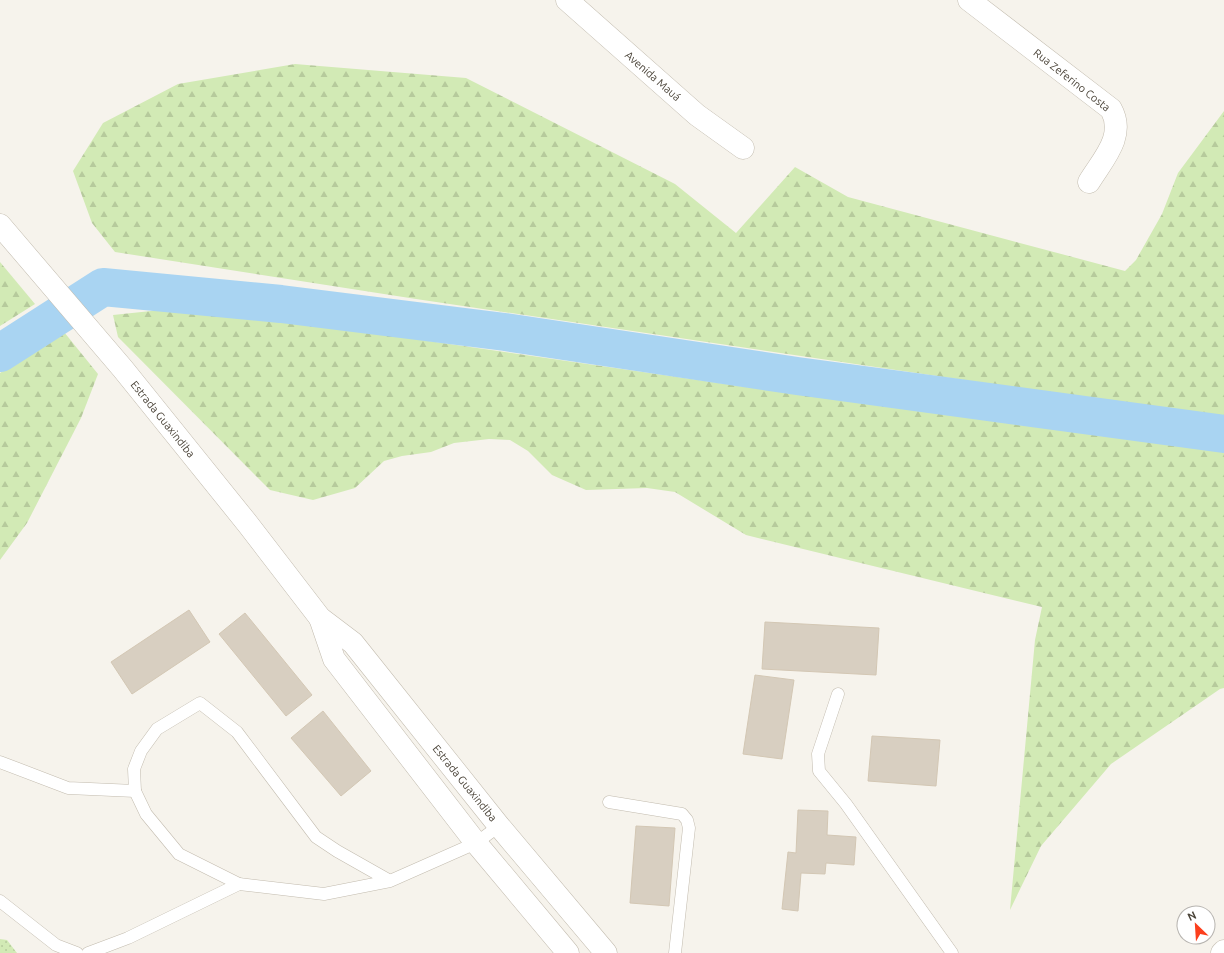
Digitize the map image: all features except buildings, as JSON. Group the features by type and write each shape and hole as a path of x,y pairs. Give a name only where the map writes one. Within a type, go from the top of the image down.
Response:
{"street":[{"name":"Avenida Mauá","path":"567,0 697,115 743,148"},
{"name":"Rua Zeferino Costa","path":"969,0 1111,109 1116,118 1116,138 1089,182"},
{"name":"Estrada Guaxindiba","path":"0,225 82,321 247,523 320,618 353,643 499,826 606,953"},
{"name":"Estrada Guaxindiba","path":"320,618 334,659 476,843 568,953"}],"lane":[{"path":"838,694 818,754 820,771 846,804 952,953"},
{"path":"390,882 316,837 237,732 200,703 157,729 141,751 134,769 135,791 146,814 179,854 239,884 324,894 390,882 476,843 499,826"},
{"path":"0,762 68,788 135,791"},
{"path":"609,802 682,814 687,820 689,828 675,953"},
{"path":"88,953 128,938 239,884"},
{"path":"0,901 56,945 77,953"}],"green space":[{"path":"295,64 466,78 675,184 736,233 795,167 848,197 1125,271 1136,260 1162,214 1178,173 1224,111 1224,420 1099,400 416,299 115,252 92,223 73,171 103,123 178,84"},
{"path":"0,262 35,304 0,326"},
{"path":"173,304 775,391 1224,442 1224,688 1220,689 1111,764 1041,846 1010,910 1035,640 1042,607 746,535 675,492 647,488 586,490 552,475 528,451 510,440 489,439 454,443 431,452 402,456 384,461 355,488 313,500 270,490 118,337 113,315 151,311"},
{"path":"64,332 98,374 81,418 27,523 0,560 0,373"},
{"path":"0,939 7,940 17,953 0,953"}],"waterway":[{"path":"0,353 103,287 281,304 505,332 797,376 1224,434"}]}
